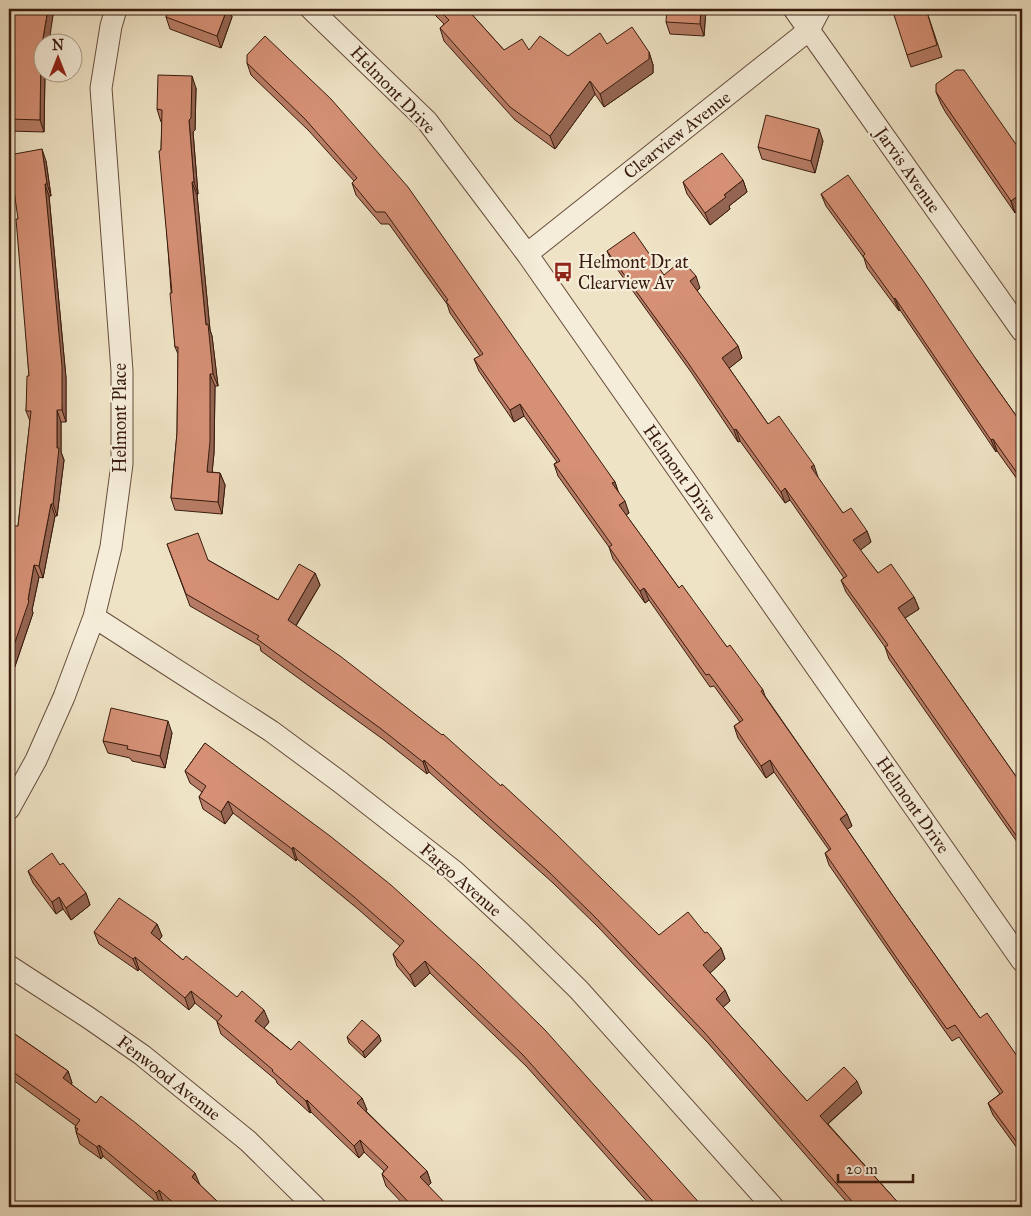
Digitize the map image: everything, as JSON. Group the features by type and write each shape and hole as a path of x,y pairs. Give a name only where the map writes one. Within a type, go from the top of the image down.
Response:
{"street":[{"name":"Helmont Place","path":"9,809 36,760 60,706 94,617 111,547 122,464 122,371 101,88 111,26 116,9"},
{"name":"Helmont Drive","path":"311,9 427,121 527,254 1022,961"},
{"name":"Jarvis Avenue","path":"794,9 1022,331"},
{"name":"Clearview Avenue","path":"527,254 809,30 820,9"},
{"name":"Fargo Avenue","path":"94,617 271,731 340,782 454,872 520,932 579,990 773,1207"},
{"name":"Fenwood Avenue","path":"9,966 82,1013 142,1056 248,1141 315,1207"}],"building":[{"path":"15,9 48,9 44,32 32,32 32,82 41,82 40,120 9,119 9,45"},
{"path":"169,9 227,9 217,36 166,17"},
{"path":"438,9 467,9 504,50 522,39 529,50 540,36 568,56 600,33 607,44 632,27 649,52 649,59 600,94 590,81 550,136 510,107 440,28 449,20"},
{"path":"667,9 701,9 700,24 666,22"},
{"path":"892,9 926,9 937,45 907,55"},
{"path":"265,36 331,99 408,187 615,482 612,483 625,501 619,505 679,588 682,585 727,647 730,645 763,690 761,691 847,814 840,819 893,896 980,1018 987,1013 1022,1063 1022,1149 988,1103 1003,1092 955,1025 947,1029 896,957 825,853 831,849 770,760 761,766 734,726 743,720 709,674 706,675 644,588 640,591 609,547 612,545 554,464 560,461 520,404 510,410 474,359 483,354 446,301 448,300 385,212 376,212 352,183 357,178 305,119 247,63 247,55"},
{"path":"956,70 964,70 1020,150 1016,153 1022,161 1022,193 1011,201 936,92 936,84"},
{"path":"158,75 192,76 191,118 189,120 194,182 192,182 206,325 208,324 213,374 210,374 210,441 207,472 220,473 218,502 171,498 177,433 178,347 175,347 159,151 161,150 162,110 157,109"},
{"path":"766,115 819,129 811,161 758,147"},
{"path":"42,149 47,184 45,184 62,366 62,410 57,410 57,448 59,448 53,504 51,504 39,566 34,565 29,601 9,660 9,552 14,526 18,526 31,411 26,411 27,376 29,376 16,219 18,219 9,155"},
{"path":"722,153 743,180 724,195 726,197 705,213 683,182"},
{"path":"848,175 1022,424 1022,480 993,439 991,440 895,298 863,256 865,254 821,194"},
{"path":"634,232 664,275 682,260 696,276 690,281 738,346 722,358 768,424 779,416 814,465 811,467 843,513 851,508 867,531 853,540 878,573 891,564 914,597 898,608 1022,785 1022,844 885,647 888,645 841,580 847,576 785,488 781,492 736,429 734,430 607,251"},
{"path":"198,533 208,560 278,600 299,564 315,573 288,620 340,656 443,734 501,786 502,784 659,935 688,912 705,933 707,932 721,948 703,965 725,990 716,999 807,1101 844,1067 857,1081 820,1116 902,1207 857,1207 704,1032 595,917 548,871 424,760 423,762 380,728 257,639 259,636 186,594 167,544"},
{"path":"111,708 168,721 160,756 127,749 128,746 103,741"},
{"path":"205,743 330,836 391,885 479,965 545,1030 703,1207 658,1207 523,1055 425,961 410,975 393,954 404,941 293,847 292,849 228,801 221,812 199,797 206,786 185,771"},
{"path":"52,853 60,865 63,863 86,893 66,908 59,897 52,902 28,871"},
{"path":"119,898 157,924 151,933 183,960 186,956 237,997 242,991 264,1010 255,1021 291,1050 299,1041 362,1098 357,1103 427,1171 420,1177 449,1207 413,1207 382,1174 388,1167 360,1140 354,1146 307,1100 217,1022 222,1016 191,991 185,998 135,957 133,959 94,932"},
{"path":"362,1020 379,1035 363,1052 347,1037"},
{"path":"9,1030 68,1071 63,1078 96,1103 101,1096 137,1124 195,1173 192,1177 223,1207 178,1207 159,1190 156,1193 99,1145 97,1147 76,1132 78,1129 75,1127 80,1120 9,1069"}],"place":[{"name":"Helmont Dr at Clearview Av","path":"563,272"}]}
